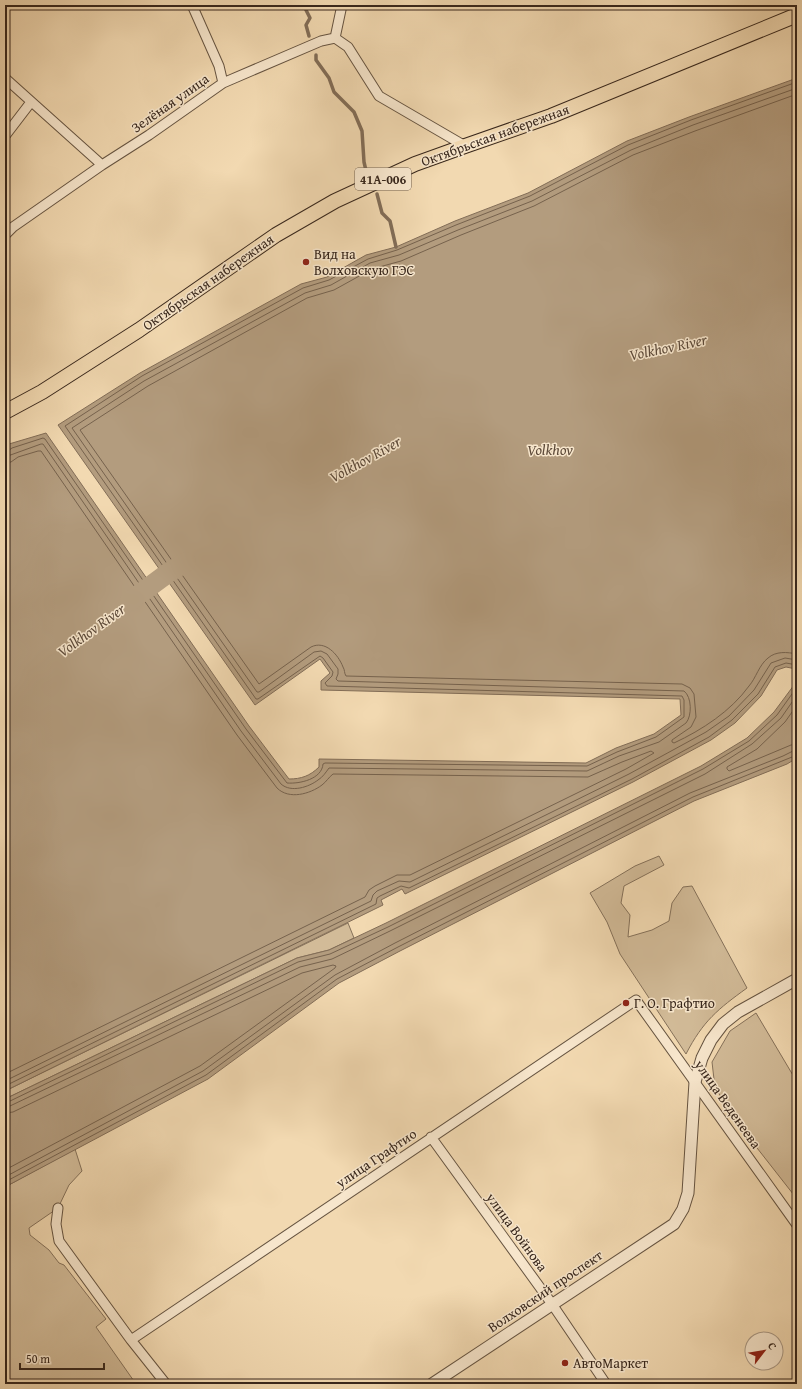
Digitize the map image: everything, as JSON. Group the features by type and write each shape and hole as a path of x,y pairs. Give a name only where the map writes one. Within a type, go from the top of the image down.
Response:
{"main road":[{"name":"Октябрьская набережная","path":"5,412 42,392 139,330 276,235 335,201 416,164 551,116 797,15"}],"street":[{"path":"192,5 219,66 224,83"},
{"path":"342,5 335,38 348,47 379,96 465,146"},
{"name":"Зелёная улица","path":"5,235 13,227 102,165 149,135 224,83 321,41 335,38"},
{"path":"5,78 102,165"},
{"path":"5,136 31,102"},
{"path":"695,1082 702,1058 711,1040 723,1024 738,1012 797,979"},
{"name":"улица Веденеева","path":"636,1000 797,1225"},
{"name":"улица Графтио","path":"132,1340 636,1000"},
{"name":"Волховский проспект","path":"432,1384 674,1224 683,1209 688,1193 695,1082"},
{"name":"улица Войнова","path":"431,1137 552,1304 606,1384"},
{"path":"58,1208 56,1224 59,1241 166,1384"}],"shaded area":[{"path":"659,856 664,865 624,886 621,903 630,915 628,937 652,930 669,921 672,903 683,887 692,886 747,988 712,1016 692,1043 686,1054 620,954 607,922 590,893 635,866"},
{"path":"348,923 354,938 329,950 297,958 5,1099 5,1091"},
{"path":"756,1013 797,1082 797,1199 750,1139 715,1088 712,1062 730,1031"},
{"path":"75,1149 82,1171 69,1185 58,1208 29,1228 30,1235 49,1250 59,1263 64,1265 106,1319 96,1327 136,1384 5,1384 5,1187"}],"water":[{"name":"Volkhov","path":"797,78 797,668 786,667 777,670 761,696 735,723 711,740 633,782 405,894 402,889 381,900 383,905 5,1091 5,449 9,444 46,433 249,726 289,779 301,778 312,773 319,767 319,759 586,763 616,748 654,734 681,715 680,699 321,690 321,681 330,673 320,659 255,705 58,425 140,373 301,284 327,277 366,255 396,247 455,221 528,193 627,141"},
{"path":"797,681 797,758 787,764 694,801 339,983 208,1079 5,1187 5,1099 297,958 329,950 386,923 701,766 747,738 774,712"}],"waterway":[{"path":"306,5 306,10 310,18 306,25 309,36"},
{"path":"316,55 316,60 329,78 334,92 354,112 362,131 364,162 367,175"},
{"path":"377,194 382,213 390,221 396,247"},
{"name":"Volkhov River","path":"130,601 168,573 186,562"}],"place":[{"name":"Вид на Волховскую ГЭС","path":"306,262"},
{"name":"Г. О. Графтио","path":"626,1003"},
{"name":"АвтоМаркет","path":"565,1363"}]}
